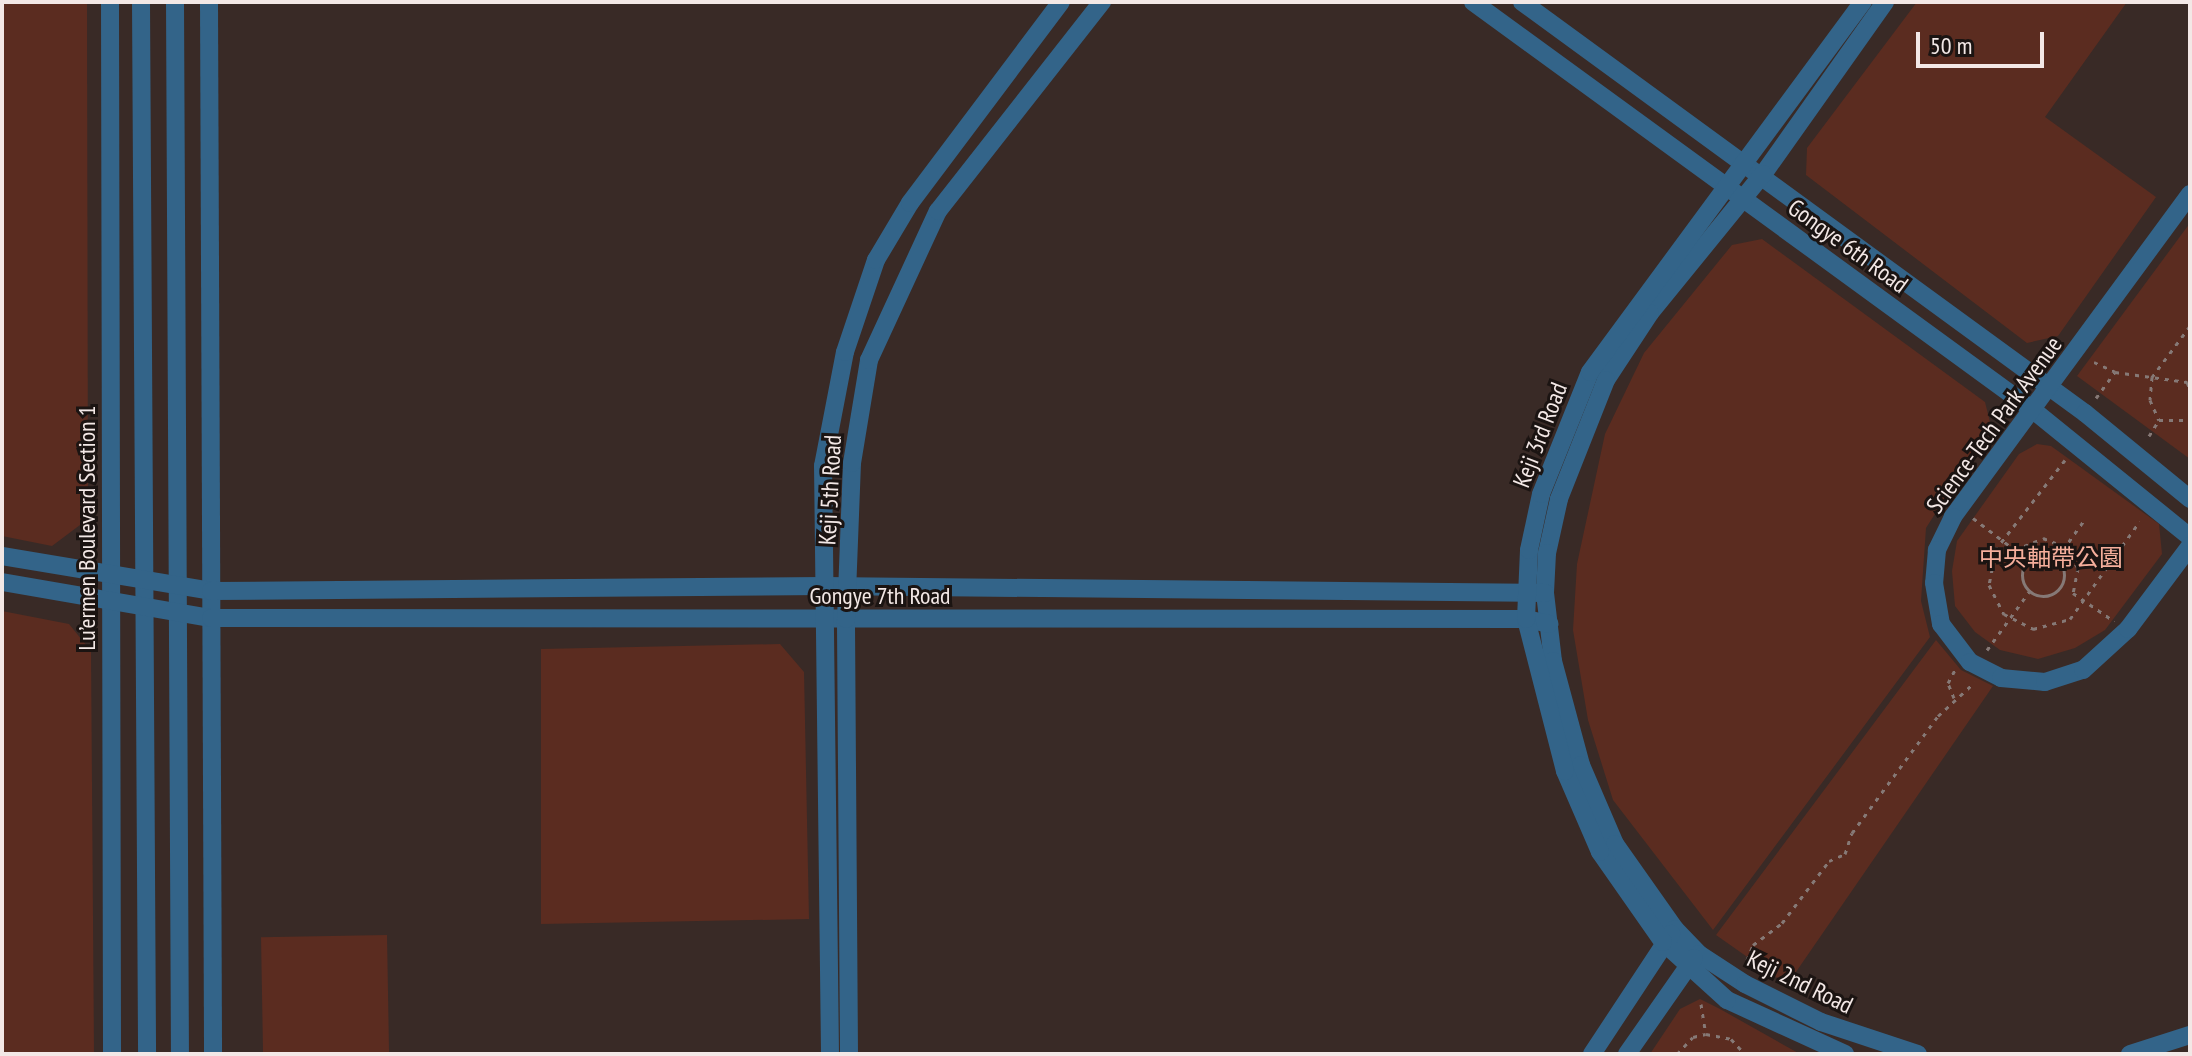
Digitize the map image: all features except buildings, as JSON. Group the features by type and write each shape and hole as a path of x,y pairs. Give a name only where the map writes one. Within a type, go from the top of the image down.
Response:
{"street":[{"name":"Lu’ermen Boulevard Section 1","path":"110,2 112,1054"},
{"path":"141,2 147,1054"},
{"path":"175,2 180,1054"},
{"path":"209,2 213,1054"},
{"name":"Keji 5th Road","path":"830,1054 823,466 845,352 876,260 910,203 1061,2"},
{"name":"Keji 5th Road","path":"849,1054 846,619 850,589 854,448 869,360 903,279 938,211 1102,2"},
{"name":"Gongye 6th Road","path":"1473,2 2033,410 2190,537"},
{"name":"Gongye 6th Road","path":"1522,2 1763,174 2048,390 2085,413 2190,499"},
{"name":"Keji 3rd Road","path":"1669,936 1615,844 1581,765 1549,624 1536,593 1529,550 1541,494 1590,372 1863,2"},
{"name":"Keji 3rd Road","path":"1669,936 1600,852 1565,771 1526,619 1547,553 1559,499 1606,380 1650,313 1763,174 1885,2"},
{"name":"Science-Tech Park Avenue","path":"1976,673 1941,624 1934,583 1937,550 1959,508 2190,194"},
{"path":"1976,673 2045,682 2083,670 2126,631 2190,546"},
{"name":"Gongye 7th Road","path":"2,556 211,591 825,586 850,589 1536,593"},
{"name":"Gongye 7th Road","path":"2,582 143,609 211,618 1526,619 1549,624"},
{"path":"1592,1054 1669,936"},
{"name":"Keji 2nd Road","path":"1669,936 1727,1000 1845,1054"},
{"path":"1627,1054 1693,959"},
{"name":"Keji 2nd Road","path":"1693,959 1821,1022 1918,1054"},
{"path":"2130,1054 2190,1035"}],"path":[{"path":"2190,326 2152,377 2152,412 2159,420 2190,420"},
{"path":"2094,362 2115,372 2188,380 2190,389"},
{"path":"2095,398 2115,372"},
{"path":"2149,436 2159,420"},
{"path":"2065,460 2003,541 1989,567 1989,585 2010,618 2033,629 2046,629 2070,619 2142,518"},
{"path":"1959,508 2015,550 2043,538 2065,547 2078,568 2073,593 2126,631"},
{"path":"2056,559 2085,519"},
{"path":"2043,554 2056,559 2064,577 2059,589 2048,596 2029,592 2022,579 2024,565 2043,554"},
{"path":"1747,960 1753,945 1782,923 1829,861 1845,854 1852,833 1954,698 1969,693 1976,673 2029,592"},
{"path":"1954,698 1948,683 1955,670"},
{"path":"1701,1004 1706,1034"},
{"path":"1677,1054 1693,1037 1706,1034 1731,1039 1745,1054"}],"green space":[{"path":"2,2 87,2 88,519 52,546 2,536"},
{"path":"1917,2 2127,2 2045,117 2156,197 2058,336 2027,343 1806,175 1807,148"},
{"path":"2190,223 2190,459 2077,376"},
{"path":"1762,239 1985,402 1991,426 1926,528 1921,601 1930,637 1713,930 1613,800 1588,720 1573,630 1577,564 1605,434 1644,353 1732,245"},
{"name":"中央軸帶公園","path":"2037,444 2051,446 2159,524 2162,554 2105,630 2075,648 2038,659 2000,650 1975,632 1955,606 1952,571 1957,541 2019,454"},
{"path":"2,611 69,624 91,651 94,1054 2,1054"},
{"path":"1936,640 1961,670 1993,686 1787,985 1716,935"},
{"path":"780,644 804,672 809,919 541,924 541,649"},
{"path":"387,935 389,1054 263,1054 261,937"},
{"path":"1700,999 1800,1054 1650,1054 1680,1009"}]}
